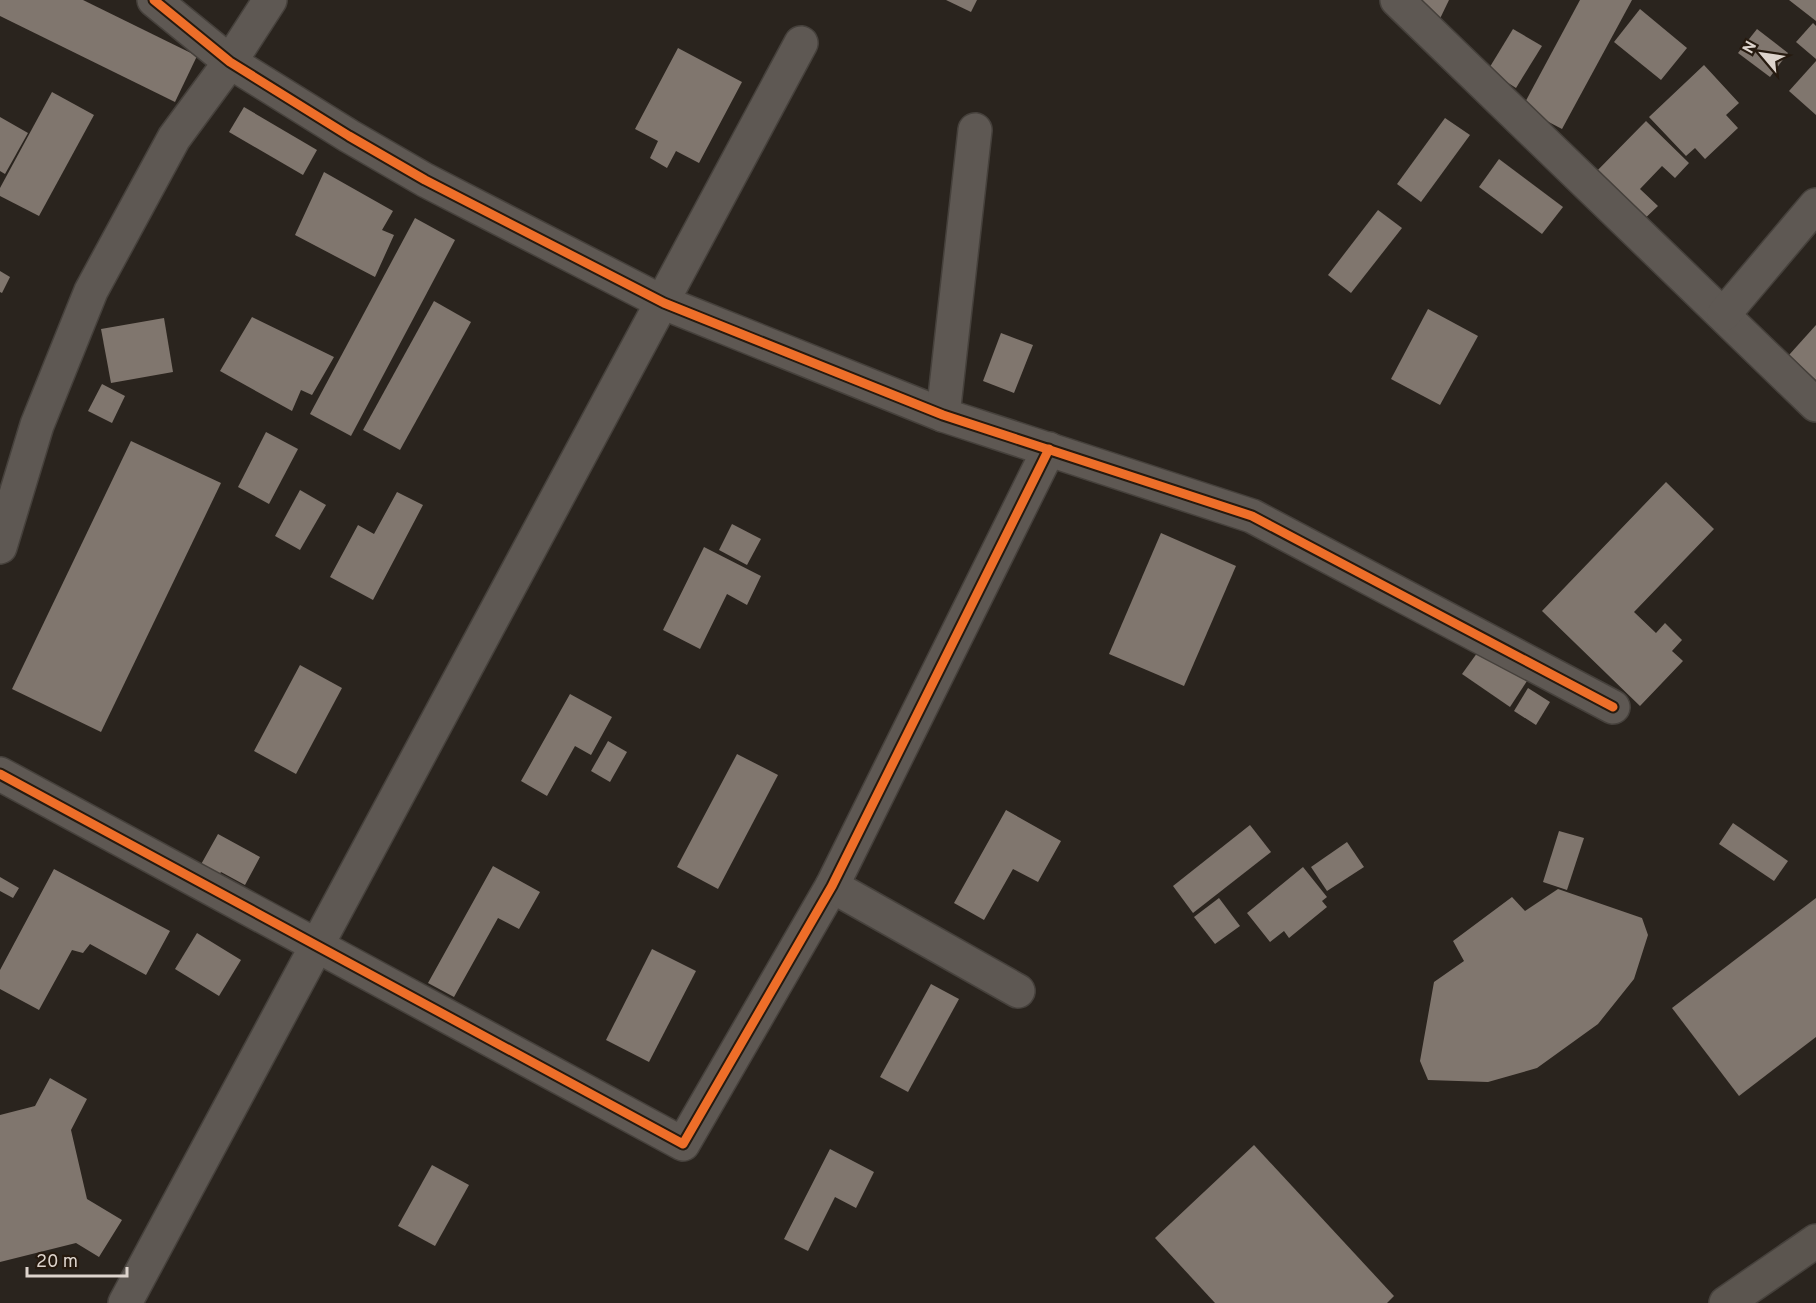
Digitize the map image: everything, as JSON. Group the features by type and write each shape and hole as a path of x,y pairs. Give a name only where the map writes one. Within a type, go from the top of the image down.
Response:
{"main road":[{"path":"1726,1303 1816,1241"}],"street":[{"path":"154,0 230,62 349,136 425,180 664,303 943,415 1252,516 1613,707"},
{"path":"0,547 37,425 91,291 174,138 230,62 270,0"},
{"path":"1397,0 1816,405"},
{"path":"125,1303 664,303 801,44"},
{"path":"943,415 975,130"},
{"path":"1724,314 1816,205"},
{"path":"0,774 683,1144 832,886 1049,449"},
{"path":"832,886 1018,991"}],"building":[{"path":"0,0 83,0 197,56 175,102 0,16"},
{"path":"946,0 977,0 971,12"},
{"path":"1411,0 1449,0 1434,31"},
{"path":"1580,0 1632,0 1562,129 1522,108"},
{"path":"1789,0 1816,0 1816,21"},
{"path":"1640,9 1687,48 1661,80 1614,42"},
{"path":"1813,23 1816,26 1816,59 1796,42"},
{"path":"1513,29 1542,46 1516,88 1488,70"},
{"path":"1757,29 1788,53 1770,77 1738,53"},
{"path":"678,48 742,82 699,163 676,151 667,168 650,158 658,141 635,129"},
{"path":"1816,61 1816,115 1789,91"},
{"path":"1704,65 1739,103 1726,115 1738,128 1705,159 1695,148 1686,156 1649,117"},
{"path":"52,92 94,115 39,216 0,196 0,188"},
{"path":"244,107 317,150 303,175 229,132"},
{"path":"0,117 28,133 5,174 0,171"},
{"path":"1445,118 1470,135 1421,202 1397,184"},
{"path":"1646,121 1689,163 1675,178 1662,166 1640,189 1658,206 1639,224 1591,177"},
{"path":"1499,159 1563,207 1542,234 1479,187"},
{"path":"324,172 393,211 382,230 394,235 375,277 295,235"},
{"path":"1378,210 1402,228 1351,293 1328,275"},
{"path":"415,218 455,240 351,436 310,414"},
{"path":"0,271 10,277 2,293 0,292"},
{"path":"434,301 471,322 400,450 363,430"},
{"path":"1428,309 1478,336 1440,405 1391,379"},
{"path":"252,317 334,357 312,395 301,390 292,411 220,371"},
{"path":"164,318 173,372 111,383 101,329"},
{"path":"1816,325 1816,380 1789,355"},
{"path":"1001,333 1033,345 1014,393 983,381"},
{"path":"102,384 125,396 112,423 88,411"},
{"path":"266,432 298,449 269,504 238,487"},
{"path":"131,441 221,483 101,732 12,689"},
{"path":"1666,482 1714,529 1634,612 1656,633 1665,623 1682,640 1672,651 1683,661 1640,706 1542,611"},
{"path":"300,490 326,505 300,550 275,536"},
{"path":"397,492 423,505 373,600 330,577 358,525 374,534"},
{"path":"732,524 761,539 747,565 719,550"},
{"path":"1161,533 1236,566 1184,686 1109,654"},
{"path":"704,547 761,576 747,605 727,594 700,649 663,630"},
{"path":"1480,649 1527,681 1510,707 1462,674"},
{"path":"300,665 342,688 296,774 254,751"},
{"path":"1528,688 1550,702 1536,725 1514,711"},
{"path":"570,694 612,717 591,755 575,746 547,796 521,781"},
{"path":"608,741 627,752 610,782 591,771"},
{"path":"737,754 778,775 718,889 677,867"},
{"path":"1006,810 1061,841 1038,882 1013,869 984,920 954,903"},
{"path":"1733,823 1788,861 1774,881 1719,844"},
{"path":"1250,825 1271,852 1193,913 1173,886"},
{"path":"1559,831 1584,838 1567,890 1543,882"},
{"path":"218,834 260,857 245,885 221,872 217,878 199,868"},
{"path":"1347,842 1364,867 1327,891 1311,867"},
{"path":"493,866 540,892 519,929 498,918 454,997 428,983"},
{"path":"1303,867 1327,897 1322,901 1327,907 1289,938 1284,931 1270,942 1247,913"},
{"path":"54,869 170,931 146,975 90,944 83,953 72,950 39,1010 0,989 0,970"},
{"path":"0,877 19,888 13,898 0,891"},
{"path":"1558,889 1642,918 1648,935 1634,979 1598,1024 1537,1068 1488,1082 1428,1080 1420,1061 1434,982 1464,961 1453,941 1512,897 1525,911"},
{"path":"1219,898 1240,926 1215,944 1194,917"},
{"path":"1816,898 1816,1037 1739,1096 1672,1008"},
{"path":"197,933 241,960 219,996 175,969"},
{"path":"652,949 696,971 649,1062 606,1040"},
{"path":"931,984 959,999 908,1092 880,1077"},
{"path":"50,1078 87,1099 71,1130 87,1199 122,1220 99,1257 76,1243 0,1262 0,1115 35,1106"},
{"path":"1254,1145 1394,1296 1387,1303 1215,1303 1155,1238"},
{"path":"830,1149 874,1172 856,1208 835,1197 808,1251 784,1239"},
{"path":"432,1165 469,1185 435,1246 398,1226"}],"cycle path":[{"path":"154,0 230,62 349,136 425,180 664,303 943,415 1252,516 1613,707"},
{"path":"0,774 683,1144 832,886 1049,449"}]}
